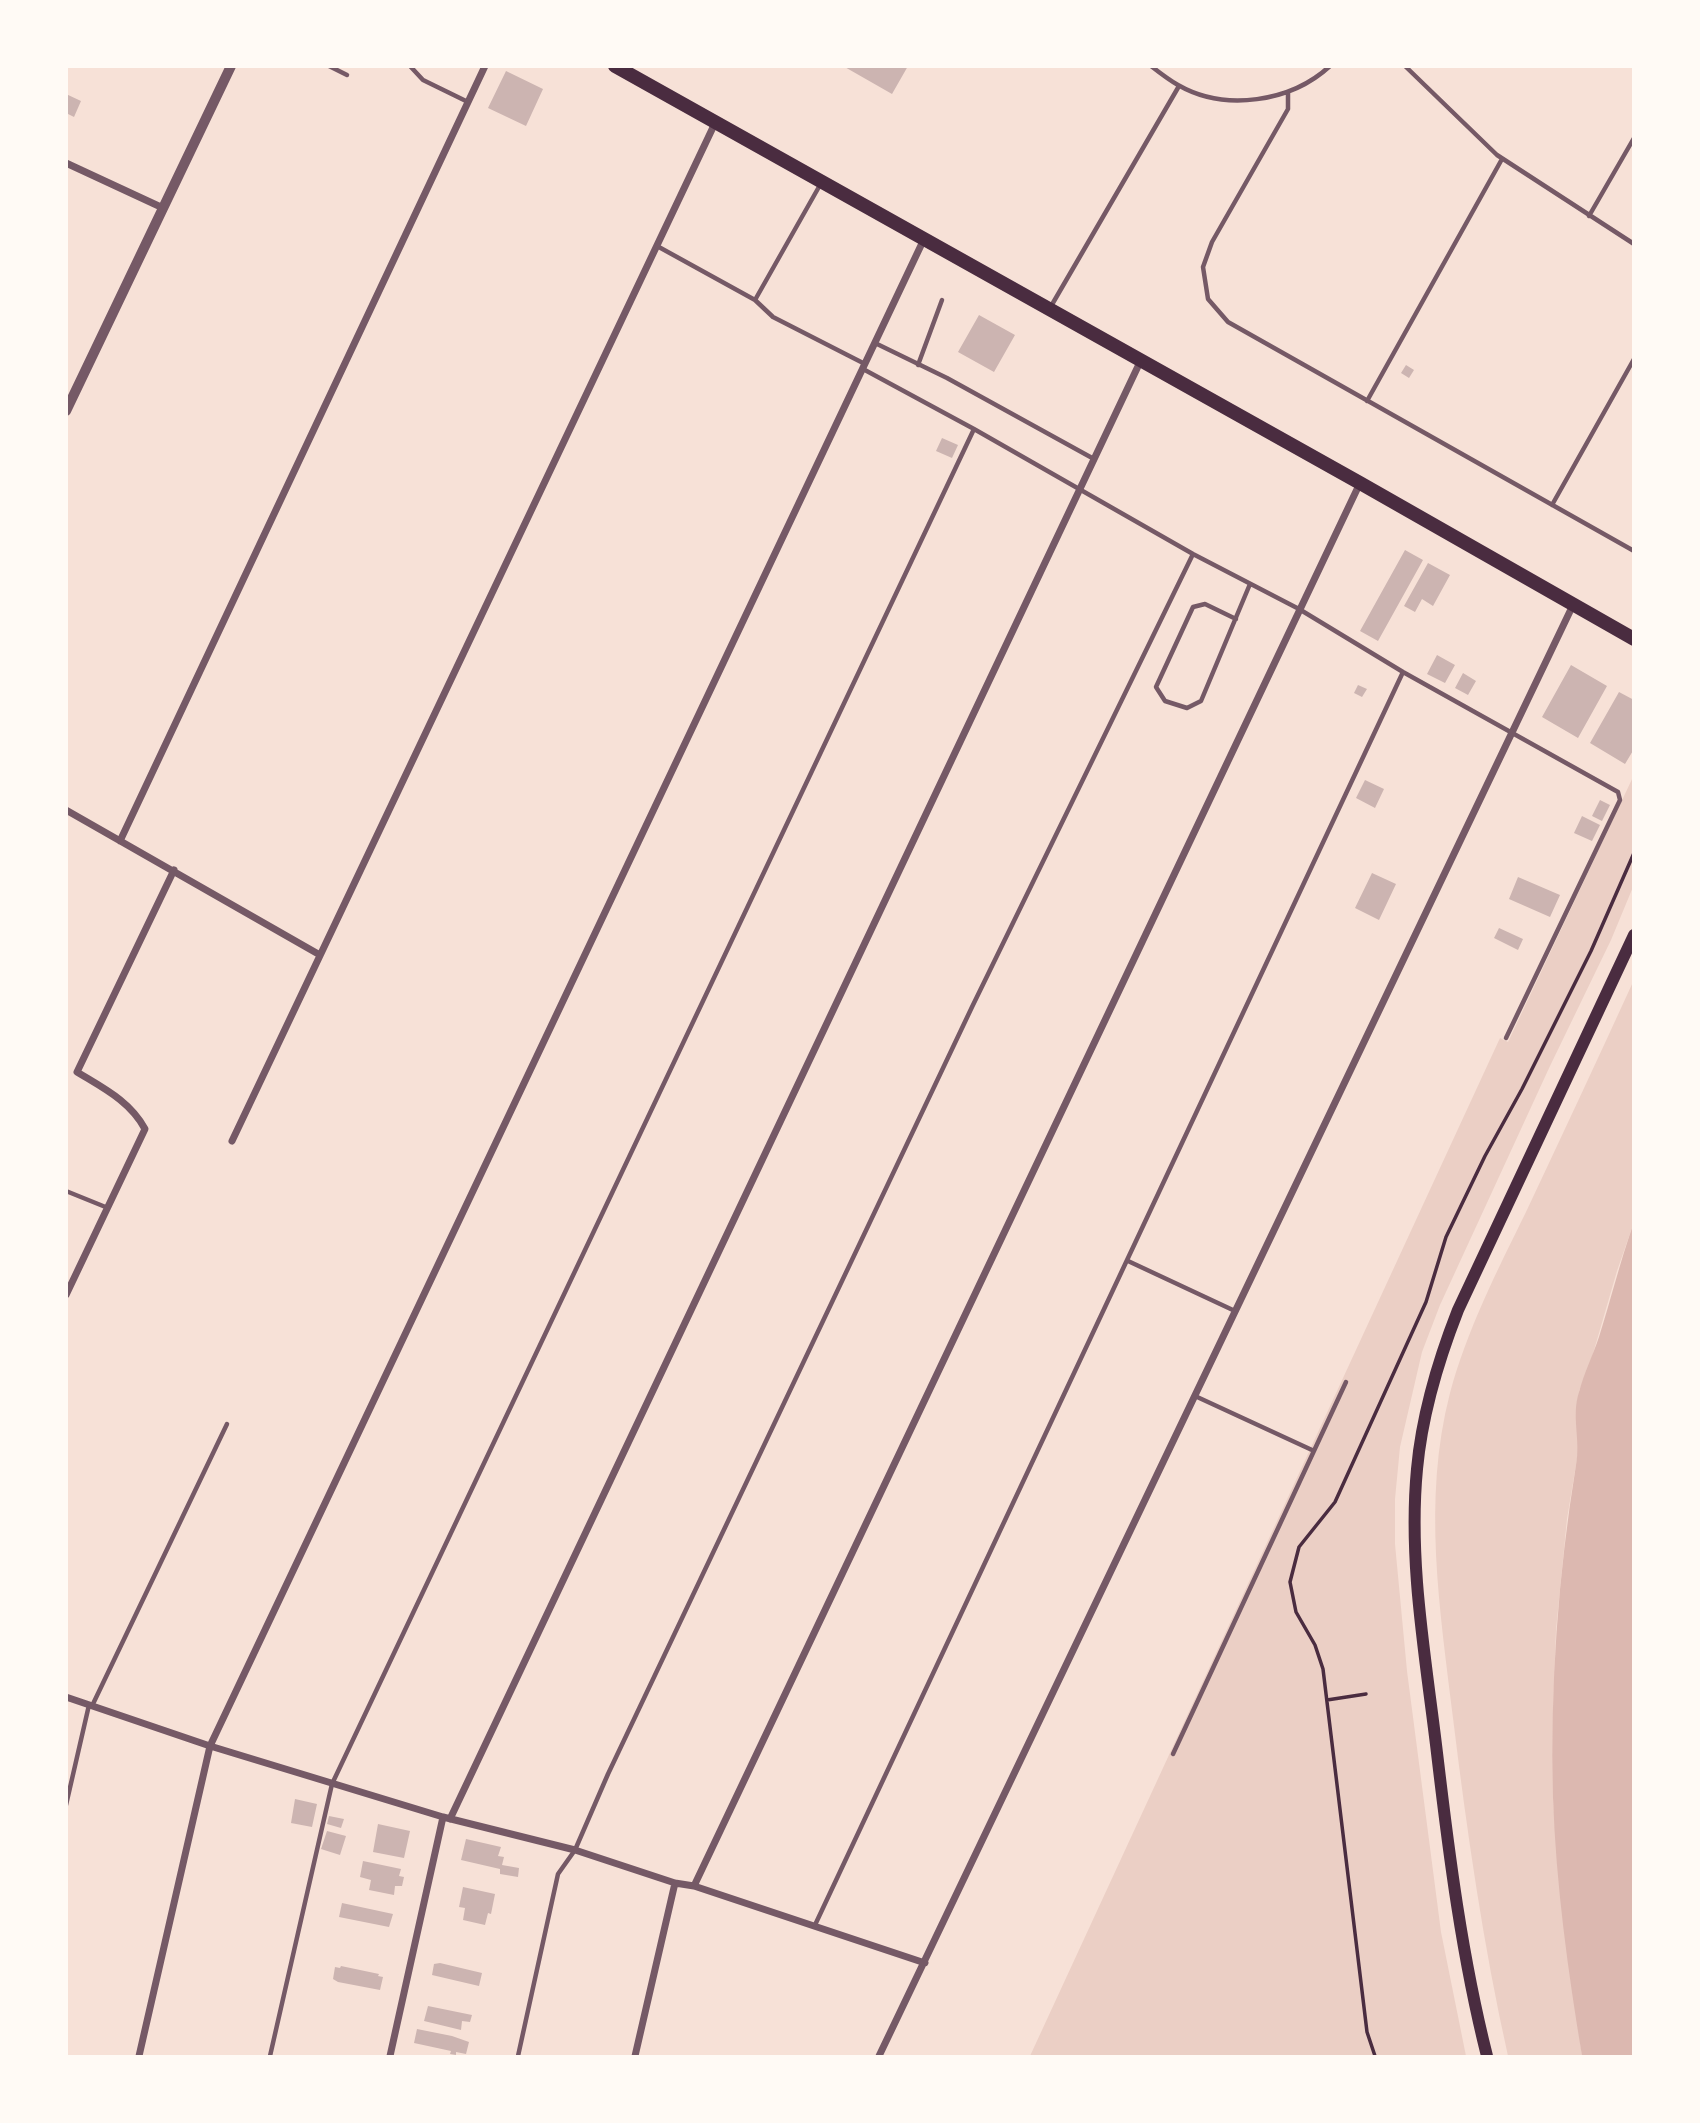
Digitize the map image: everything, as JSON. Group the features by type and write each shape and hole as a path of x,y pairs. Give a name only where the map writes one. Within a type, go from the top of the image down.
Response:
{"main road":[{"path":"615,66 1633,639"},
{"path":"1487,2056 1471,1984 1450,1858 1419,1601 1414,1536 1417,1468 1428,1402 1458,1310 1633,935"}],"street":[{"path":"66,411 231,66"},
{"path":"120,841 485,66"},
{"path":"232,1141 716,121"},
{"path":"66,163 163,208"},
{"path":"139,2056 210,1746 925,239"},
{"path":"390,2056 447,1818 1141,360"},
{"path":"694,1886 1360,483"},
{"path":"879,2056 1573,604"},
{"path":"66,810 320,955"},
{"path":"66,1295 145,1129 126,1103 77,1072 174,870"},
{"path":"66,1697 332,1784 447,1818 575,1850 675,1883 694,1886 925,1964"},
{"path":"635,2056 675,1883"}],"lane":[{"path":"329,66 347,75"},
{"path":"410,66 423,80 468,103"},
{"path":"1151,66 1179,86 1214,98 1252,100 1288,93 1320,76 1331,66"},
{"path":"1405,66 1502,159 1633,244"},
{"path":"1050,309 1179,86"},
{"path":"1288,93 1289,109 1212,242 1203,267 1208,299 1228,322 1633,551"},
{"path":"1589,216 1633,138"},
{"path":"1367,401 1502,159"},
{"path":"755,300 822,181"},
{"path":"656,246 755,300 773,317 1079,491 1299,610 1618,792 1620,800 1506,1038"},
{"path":"918,365 942,300"},
{"path":"876,344 947,378 1094,459"},
{"path":"1552,505 1633,359"},
{"path":"270,2056 332,1784 974,429"},
{"path":"518,2056 558,1874 575,1850 608,1774 967,1019 1193,554"},
{"path":"1236,619 1205,604 1193,607 1156,687 1165,701 1187,708 1201,701 1236,619 1250,584"},
{"path":"814,1926 1403,671"},
{"path":"66,1191 107,1208"},
{"path":"1128,1261 1236,1311"},
{"path":"1173,1754 1346,1381"},
{"path":"1195,1396 1312,1451"},
{"path":"66,1805 91,1705 227,1424"}],"path":[{"path":"1327,1700 1366,1694"}],"shaded area":[{"path":"1633,777 1633,887 1611,940 1440,1305 1422,1352 1400,1447 1395,1499 1395,1544 1407,1671 1441,1932 1466,2056 1030,2056 1500,1038 1508,1042"},
{"path":"1633,982 1633,1225 1590,1364 1579,1391 1578,1453 1567,1519 1556,1630 1553,1799 1559,1880 1582,2056 1508,2056 1476,1888 1448,1677 1436,1555 1437,1474 1450,1393 1474,1324"},
{"path":"1633,1225 1633,2056 1582,2056 1563,1928 1553,1798 1557,1631 1564,1548 1577,1456 1577,1401"}],"building":[{"path":"843,66 908,66 892,94"},
{"path":"506,71 543,89 526,126 488,108"},
{"path":"66,94 81,101 74,117 66,113"},
{"path":"979,315 1015,335 994,372 958,352"},
{"path":"1406,365 1414,370 1409,378 1401,373"},
{"path":"942,438 958,445 952,458 936,451"},
{"path":"1405,550 1423,560 1378,641 1360,631"},
{"path":"1428,563 1450,575 1433,606 1422,599 1415,612 1404,606"},
{"path":"1437,655 1455,665 1445,683 1427,674"},
{"path":"1571,665 1607,686 1578,738 1542,717"},
{"path":"1463,673 1476,681 1468,695 1455,688"},
{"path":"1358,685 1367,689 1362,697 1354,693"},
{"path":"1619,692 1634,700 1634,749 1625,764 1590,743"},
{"path":"1365,780 1384,789 1375,808 1356,798"},
{"path":"1600,800 1610,805 1602,821 1592,816"},
{"path":"1582,816 1600,825 1592,841 1574,833"},
{"path":"1372,873 1396,884 1379,920 1355,908"},
{"path":"1518,877 1560,895 1550,917 1509,899"},
{"path":"1499,928 1523,939 1518,950 1494,938"},
{"path":"295,1799 317,1804 312,1827 291,1823"},
{"path":"329,1816 344,1819 341,1828 327,1824"},
{"path":"378,1824 410,1831 404,1858 373,1852"},
{"path":"327,1831 346,1836 340,1855 321,1849"},
{"path":"466,1839 501,1847 498,1856 504,1857 502,1865 519,1868 518,1877 500,1874 500,1869 461,1860"},
{"path":"363,1861 401,1869 399,1876 404,1877 402,1886 395,1886 394,1895 369,1890 371,1880 360,1877"},
{"path":"463,1887 495,1894 491,1914 488,1913 485,1925 463,1920 465,1908 459,1907"},
{"path":"342,1903 393,1914 389,1927 339,1917"},
{"path":"434,1964 482,1973 479,1986 432,1975"},
{"path":"335,1967 379,1974 378,1976 383,1977 380,1990 333,1979"},
{"path":"428,2006 472,2015 470,2022 462,2021 461,2030 424,2021"},
{"path":"417,2029 469,2042 466,2054 450,2054 451,2051 414,2043"}]}
